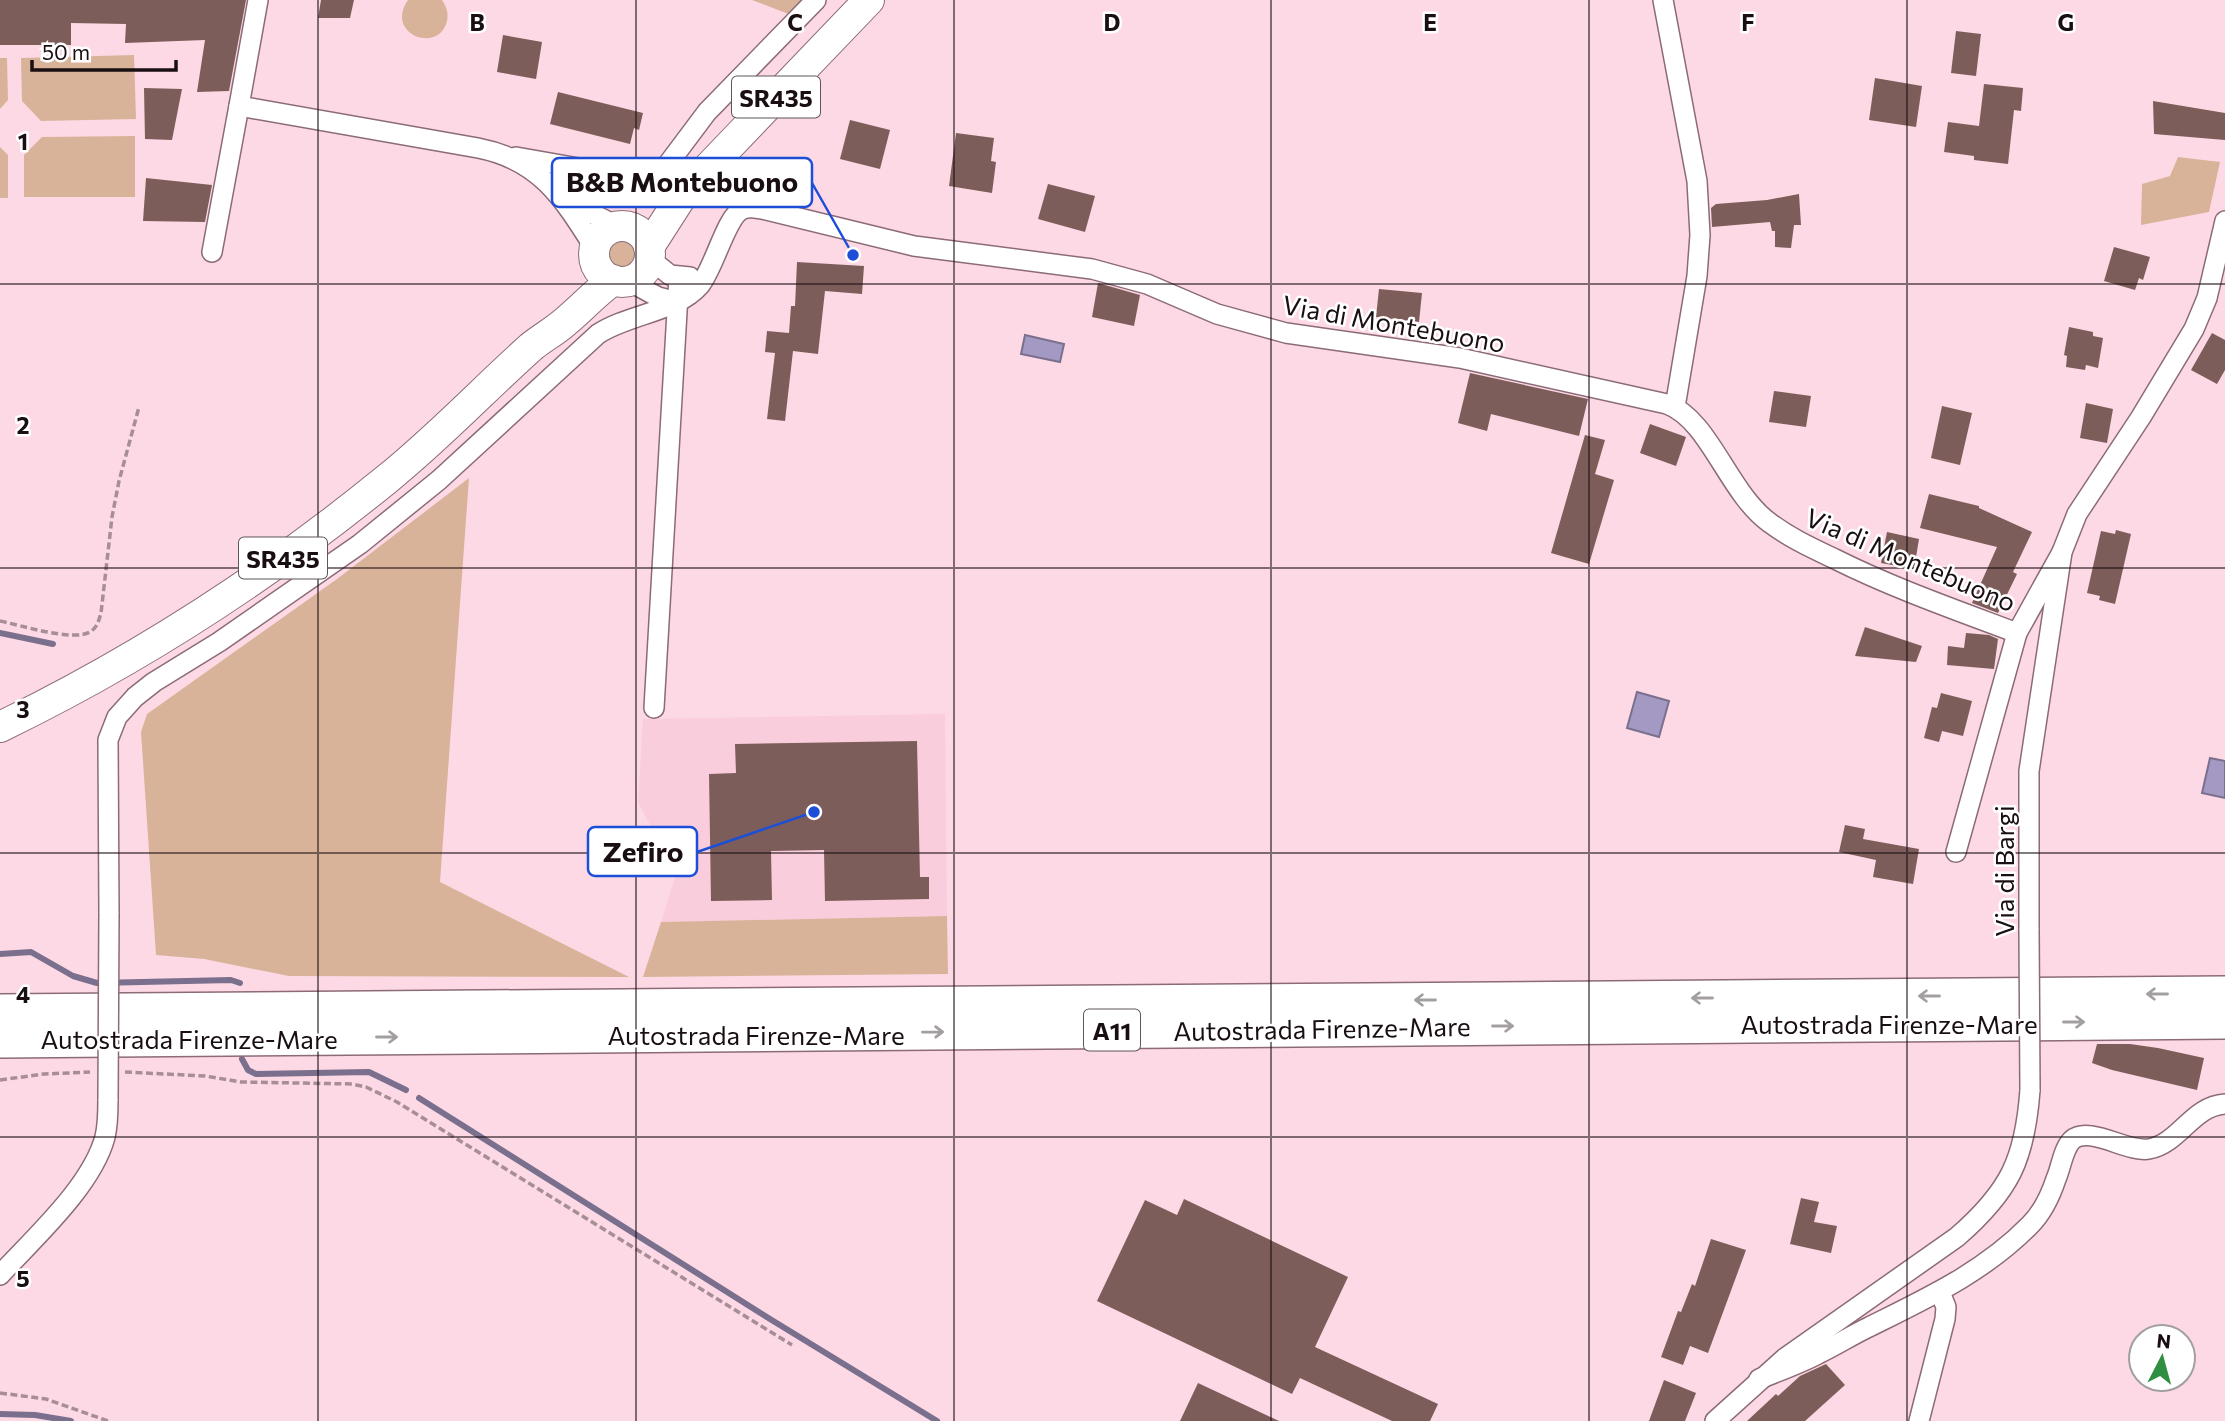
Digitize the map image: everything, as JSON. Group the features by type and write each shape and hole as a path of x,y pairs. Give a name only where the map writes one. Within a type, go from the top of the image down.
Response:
{"highway":[{"name":"Autostrada Firenze-Mare","path":"0,1012 2225,994"},
{"name":"Autostrada Firenze-Mare","path":"0,1040 2225,1021"}],"main road":[{"name":"SR435","path":"683,194 869,0"},
{"path":"622,226 683,194"},
{"path":"649,252 683,194"},
{"name":"SR435","path":"615,272 602,234 622,226"},
{"path":"622,226 641,234 649,252"},
{"name":"SR435","path":"615,272 640,275 649,252"},
{"name":"SR435","path":"0,727 152,644 268,570 419,452 534,345 564,323 615,272"}],"street":[{"path":"212,252 258,0"},
{"path":"239,106 478,148 512,157 641,179 653,178 662,172 707,112 816,0"},
{"path":"1663,0 1697,181 1700,234 1697,276 1675,407"},
{"path":"512,157 562,198 615,272 635,317"},
{"path":"562,198 622,226"},
{"name":"Via di Montebuono","path":"677,302 693,292 708,273 734,216 745,208 753,207 914,246 1092,269 1147,284 1217,314 1286,333 1460,358 1675,407 1694,422 1747,503 1779,529 1850,567 2017,634 2062,552"},
{"name":"Via di Bargi","path":"1716,1421 1759,1379 1832,1323 1976,1221 1998,1195 2015,1168 2025,1136 2031,1090 2029,771 2062,552 2077,514 2141,417 2194,329 2210,287 2225,221"},
{"path":"649,252 666,272 679,277 708,273"},
{"path":"615,272 658,297 677,302"},
{"path":"654,708 679,277"},
{"path":"0,1275 82,1183 98,1156 105,1137 108,1100 108,740 117,717 154,682 219,642 360,544 450,470 593,338 612,326 677,302"},
{"path":"1956,852 2017,634"},
{"path":"1759,1379 1820,1353 1940,1292 1977,1270 2010,1245 2047,1203 2067,1148 2076,1138 2088,1136 2130,1147 2151,1149 2170,1139 2200,1112 2225,1104"},
{"path":"1919,1421 1945,1319 1946,1307 1940,1292"}],"path":[{"path":"0,621 70,635 87,634 96,626 101,612 119,481 139,407"},
{"path":"1,1082 44,1074 90,1072"},
{"path":"118,1072 205,1076 241,1082 352,1084 366,1087 397,1102 792,1345"},
{"path":"0,1393 46,1399 108,1421"}],"shaded area":[{"path":"408,0 442,0 448,15 442,31 434,37 425,38 408,31 402,12"},
{"path":"752,0 808,0 791,15"},
{"path":"134,55 136,119 41,121 22,101 21,58"},
{"path":"0,58 7,58 8,100 0,109"},
{"path":"135,136 135,197 24,197 24,155 42,137"},
{"path":"0,147 8,155 8,198 0,198"},
{"path":"2178,157 2220,162 2209,212 2141,225 2142,184 2170,176"},
{"path":"621,234 634,240 640,253 634,266 621,272 608,266 602,253 608,240"},
{"path":"1025,335 1064,344 1060,362 1021,354"},
{"path":"469,478 440,882 629,977 289,976 204,959 156,955 141,732 147,714 337,579"},
{"path":"1637,692 1669,701 1659,737 1627,728"},
{"path":"945,714 947,916 661,922 676,874 638,802 643,719"},
{"path":"2210,758 2225,761 2225,798 2202,793"},
{"path":"947,916 948,974 643,977 661,922"}],"building":[{"path":"0,0 246,0 229,91 197,92 205,40 125,43 126,24 71,23 71,45 0,45"},
{"path":"321,0 354,0 350,18 318,18"},
{"path":"1956,31 1981,34 1976,76 1951,73"},
{"path":"503,35 542,42 536,79 497,72"},
{"path":"1875,78 1922,86 1916,127 1869,120"},
{"path":"1984,84 2023,88 2021,111 2014,110 2008,164 1974,160 1974,156 1944,152 1948,122 1979,126"},
{"path":"144,88 182,89 172,140 145,139"},
{"path":"558,92 643,113 639,130 634,128 630,144 550,124"},
{"path":"2153,101 2225,113 2225,140 2154,134"},
{"path":"850,120 890,130 880,169 840,159"},
{"path":"956,133 994,138 991,161 996,162 992,193 949,186"},
{"path":"146,178 212,185 205,222 143,221"},
{"path":"1048,184 1095,196 1085,232 1038,219"},
{"path":"1799,194 1801,225 1794,225 1791,248 1775,247 1775,231 1772,231 1770,222 1712,227 1711,208 1716,204 1767,200"},
{"path":"2114,247 2150,257 2143,280 2139,278 2135,290 2104,281"},
{"path":"797,262 864,266 862,294 825,291 818,354 793,351 785,421 767,419 775,353 765,352 767,331 789,333 791,306 795,306"},
{"path":"1098,283 1140,295 1134,326 1092,317"},
{"path":"1379,289 1422,293 1419,322 1376,317"},
{"path":"2069,327 2093,332 2093,336 2103,338 2098,368 2086,365 2085,370 2066,367 2067,356 2064,355"},
{"path":"2212,333 2225,340 2225,370 2217,384 2191,370"},
{"path":"1470,373 1588,399 1579,436 1491,414 1487,431 1458,423"},
{"path":"1774,391 1811,396 1806,427 1769,422"},
{"path":"2086,403 2113,409 2107,443 2080,438"},
{"path":"1942,406 1972,413 1960,465 1931,458"},
{"path":"1650,424 1686,437 1676,466 1640,453"},
{"path":"1585,435 1605,440 1595,474 1614,480 1589,564 1551,553"},
{"path":"1929,494 1979,506 2032,532 2013,572 2017,574 1998,613 1972,603 1997,547 1920,528"},
{"path":"2116,530 2131,534 2115,604 2099,600 2100,596 2087,593 2101,531 2115,534"},
{"path":"1887,532 1919,539 1914,569 1881,563"},
{"path":"1865,627 1922,646 1916,662 1855,656"},
{"path":"1966,633 1989,635 1998,639 1994,669 1947,665 1948,646 1964,648"},
{"path":"1941,693 1972,701 1963,736 1942,731 1939,742 1924,738 1932,707 1937,708"},
{"path":"917,741 920,877 929,877 929,899 825,901 824,850 771,851 772,900 711,901 709,774 736,773 735,744"},
{"path":"1845,825 1865,829 1863,839 1919,849 1913,884 1873,877 1876,860 1839,852"},
{"path":"2097,1044 2130,1044 2204,1058 2197,1090 2092,1063"},
{"path":"1801,1198 1819,1202 1814,1222 1837,1226 1831,1253 1790,1244"},
{"path":"1184,1199 1348,1277 1315,1347 1438,1404 1430,1421 1392,1421 1300,1378 1292,1394 1097,1301 1145,1200 1177,1215"},
{"path":"1711,1239 1746,1250 1708,1353 1690,1346 1683,1365 1661,1357 1678,1311 1681,1312 1692,1284 1695,1286"},
{"path":"1826,1364 1845,1385 1805,1421 1747,1421 1800,1376"},
{"path":"1664,1380 1696,1393 1685,1421 1649,1421"},
{"path":"1198,1383 1279,1421 1180,1421"}],"waterway":[{"path":"0,633 53,644"},
{"path":"0,954 31,952 73,976 97,983 231,980 240,983"},
{"path":"242,1059 248,1070 256,1074 369,1072 406,1090"},
{"path":"419,1098 937,1421"},
{"path":"0,1414 35,1415 71,1421"}],"place":[{"name":"B&B Montebuono","path":"853,255"},
{"name":"Zefiro","path":"814,812"}]}
